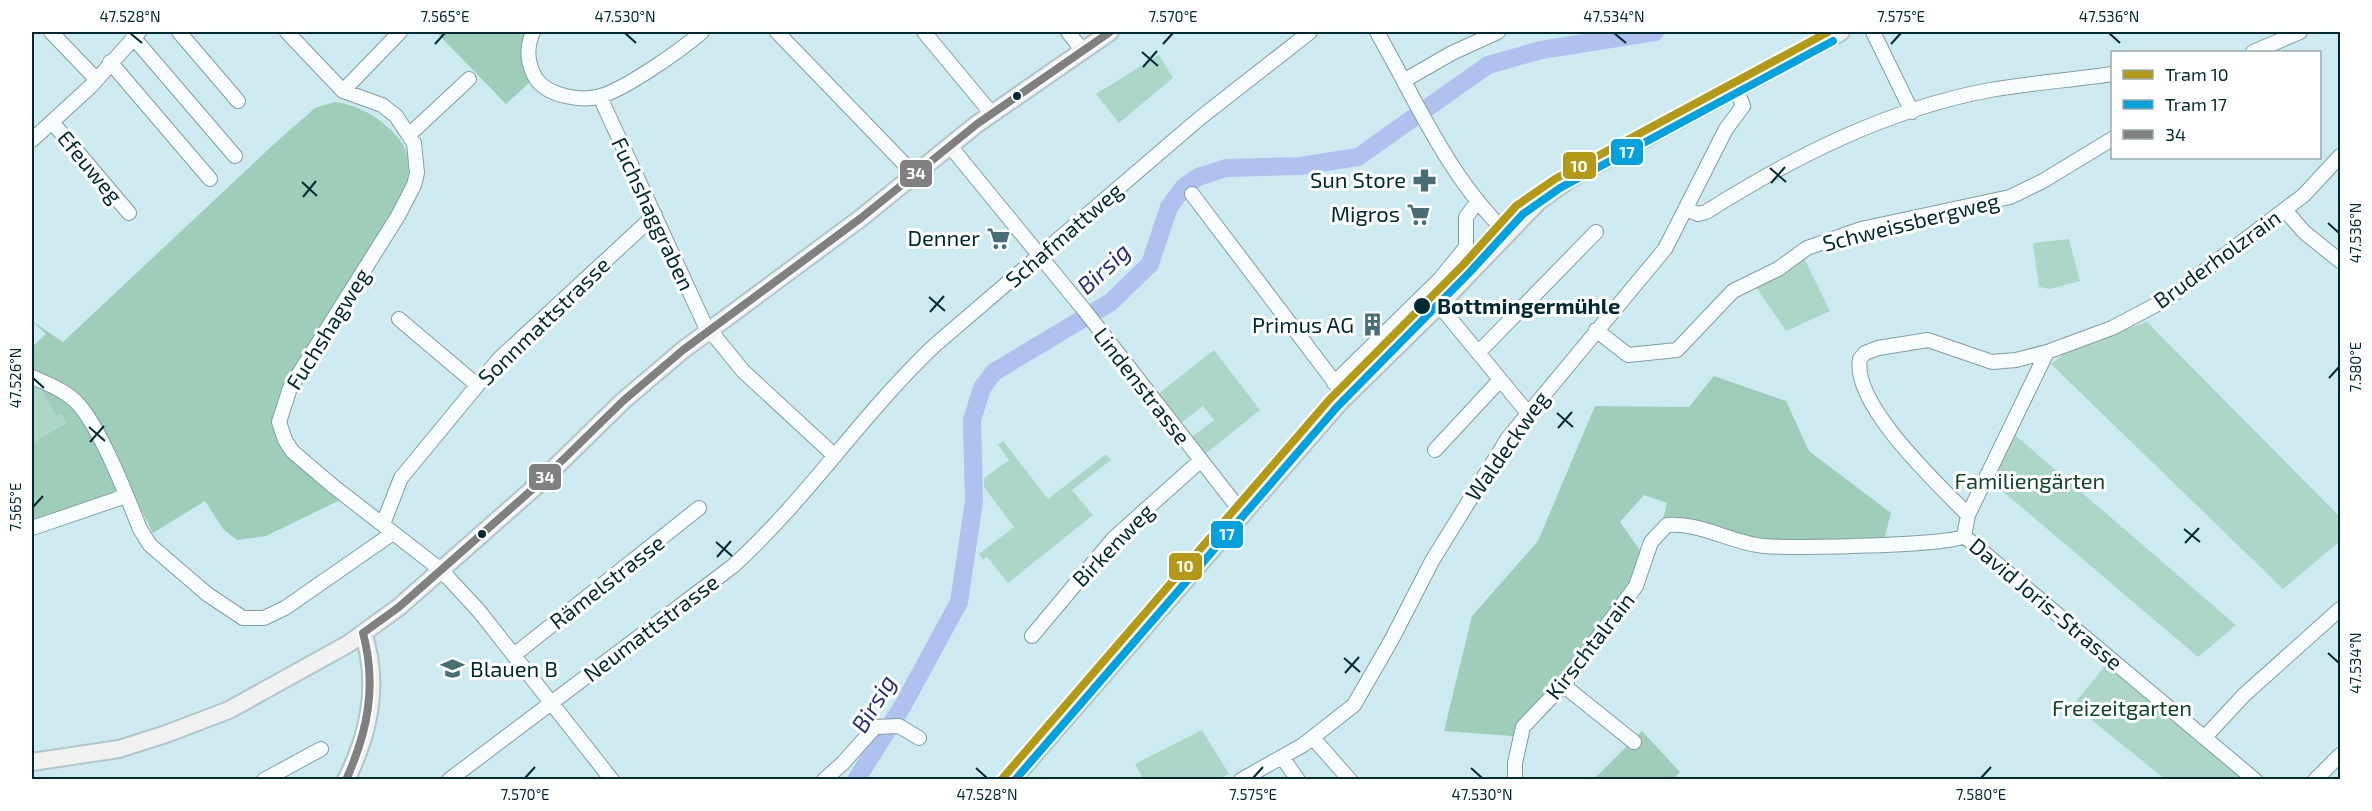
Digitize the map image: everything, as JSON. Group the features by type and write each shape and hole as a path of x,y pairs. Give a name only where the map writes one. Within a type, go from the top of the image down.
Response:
{"main road":[{"path":"32,762 119,749 177,730 228,710 269,689 363,633 399,607 441,570 535,487 623,401 708,329 915,175 992,114 1110,32"},
{"path":"1012,780 1346,396 1439,305 1538,202 1559,186 1736,87 1841,32"},
{"path":"346,780 357,756 371,706 372,674 363,633"}],"street":[{"path":"51,32 96,80"},
{"path":"179,32 238,100"},
{"path":"287,32 343,91 382,105 396,116 410,134 469,80"},
{"path":"343,91 400,32"},
{"path":"533,32 528,53 531,68 544,88 564,96 600,97 633,79 702,32"},
{"path":"777,32 915,175"},
{"path":"924,32 992,114"},
{"path":"1068,32 1082,50"},
{"name":"Schafmattweg","path":"835,456 918,362 1227,96 1310,32"},
{"path":"1377,32 1459,176 1508,234"},
{"path":"1405,80 1452,53 1498,32"},
{"path":"1873,32 1912,112"},
{"path":"2255,51 2300,32"},
{"path":"32,140 96,80 136,34 235,156"},
{"path":"110,62 210,179"},
{"path":"1686,209 1698,214 1706,212 1790,161 1881,120 1989,90 2111,74"},
{"name":"Waldeckweg","path":"1241,780 1313,738 1354,705 1432,561 1508,438 1527,412 1665,249 1726,129 1743,106 1736,87"},
{"name":"Fuchshaggraben","path":"600,97 696,310 708,329 743,371 835,456"},
{"name":"Efeuweg","path":"52,122 129,213"},
{"name":"Fuchshagweg","path":"410,134 416,153 414,185 398,216 290,388 279,422 292,451 441,570 514,655 612,780"},
{"name":"Schweissbergweg","path":"1596,330 1628,355 1677,350 1733,291 1769,274 1807,248 1861,229 2010,197 2043,181 2111,140"},
{"name":"Lindenstrasse","path":"950,146 1085,311 1243,514"},
{"name":"Bruderholzrain","path":"1968,515 1898,441 1880,416 1863,380 1860,359 1865,353 1878,348 1928,340 1992,362 2016,360 2047,352 2112,328 2167,299 2285,210 2340,156"},
{"path":"1192,194 1346,396"},
{"path":"1334,383 1440,279 1466,247 1466,217 1478,201"},
{"path":"2285,210 2304,232 2340,261"},
{"name":"Sonnmattstrasse","path":"388,529 401,478 477,386 512,346 655,215"},
{"path":"1478,353 1596,232"},
{"path":"1439,305 1527,412"},
{"path":"399,319 477,386"},
{"path":"1968,515 2047,352"},
{"path":"32,376 62,391 79,404 126,496 140,530 150,545 207,594 243,618 264,618 285,608 388,529"},
{"path":"1435,450 1500,380"},
{"name":"Neumattstrasse","path":"449,780 733,567 766,534 835,456"},
{"name":"Birkenweg","path":"1032,636 1114,538 1200,461"},
{"path":"32,528 126,496"},
{"name":"Rämelstrasse","path":"514,655 699,508"},
{"name":"David Joris-Strasse","path":"1968,515 1964,536 2255,780"},
{"name":"Kirschtalrain","path":"1515,780 1515,763 1523,727 1563,685 1636,586 1651,542 1659,530 1667,525 1683,524 1762,546 1932,542 1961,539 1964,536"},
{"path":"2205,737 2244,694 2340,609"},
{"path":"1563,685 1634,742"},
{"path":"824,780 843,764 875,727 899,726 919,738"},
{"path":"1313,738 1350,780"},
{"path":"264,780 321,749"},
{"path":"2315,780 2340,755"},
{"path":"1282,757 1298,780"}],"green space":[{"path":"436,32 528,32 521,50 531,81 506,104"},
{"path":"1159,55 1173,78 1119,123 1096,94"},
{"path":"334,102 363,110 389,128 405,148 409,169 408,185 279,397 273,423 288,455 340,500 266,536 237,540 223,529 205,501 153,533 130,488 32,523 32,443 66,423 61,414 56,416 32,372 32,347 46,334 32,321 63,342 274,144 315,108"},
{"path":"2069,239 2080,281 2050,289 2039,287 2033,243"},
{"path":"1803,256 1830,311 1786,331 1756,287"},
{"path":"2147,322 2340,517 2340,541 2283,589 2051,364 2071,348"},
{"path":"1214,350 1260,410 1204,455 1192,437 1214,420 1203,406 1181,423 1158,394"},
{"path":"1714,376 1786,401 1809,451 1891,513 1884,540 1760,543 1662,524 1667,503 1644,495 1620,522 1642,553 1629,595 1567,681 1513,736 1444,731 1472,616 1538,541 1595,406 1689,407"},
{"path":"32,382 42,388 56,416 61,414 66,423 32,443"},
{"name":"Familiengärten","path":"2008,429 2236,625 2198,657 1986,477"},
{"path":"1003,441 1048,499 1106,454 1111,460 1072,490 1093,515 1008,583 987,557 983,560 979,554 1014,527 984,487 984,478 1009,460 998,445"},
{"name":"Freizeitgarten","path":"2109,661 2250,779 2165,779 2073,705"},
{"path":"1202,730 1229,774 1218,779 1143,779 1135,764"},
{"path":"1642,731 1680,772 1673,779 1593,780"}],"waterway":[{"name":"Birsig","path":"856,780 902,707 959,602 974,501 972,420 982,388 994,372 1111,302 1150,264 1169,207 1184,187 1198,177 1226,168 1300,166 1358,157 1488,65 1541,50 1655,32"}],"tram line":[{"name":"10","path":"1001,780 1329,400 1463,265 1516,206 1555,179 1828,32"},
{"name":"17","path":"1015,780 1337,407 1470,272 1523,214 1560,188 1833,41"}],"transit line":[{"name":"34","path":"363,633 399,607 535,487 623,401 683,350 861,218 977,124 1110,32"},
{"name":"34","path":"346,780 360,744 368,708 369,671 363,633"}],"place":[{"name":"Sun Store","path":"1424,180"},
{"name":"Migros","path":"1418,214"},
{"name":"Denner","path":"998,238"},
{"name":"Bottmingermühle","path":"1422,306"},
{"name":"Primus AG","path":"1372,325"},
{"name":"Blauen B","path":"452,669"}]}
